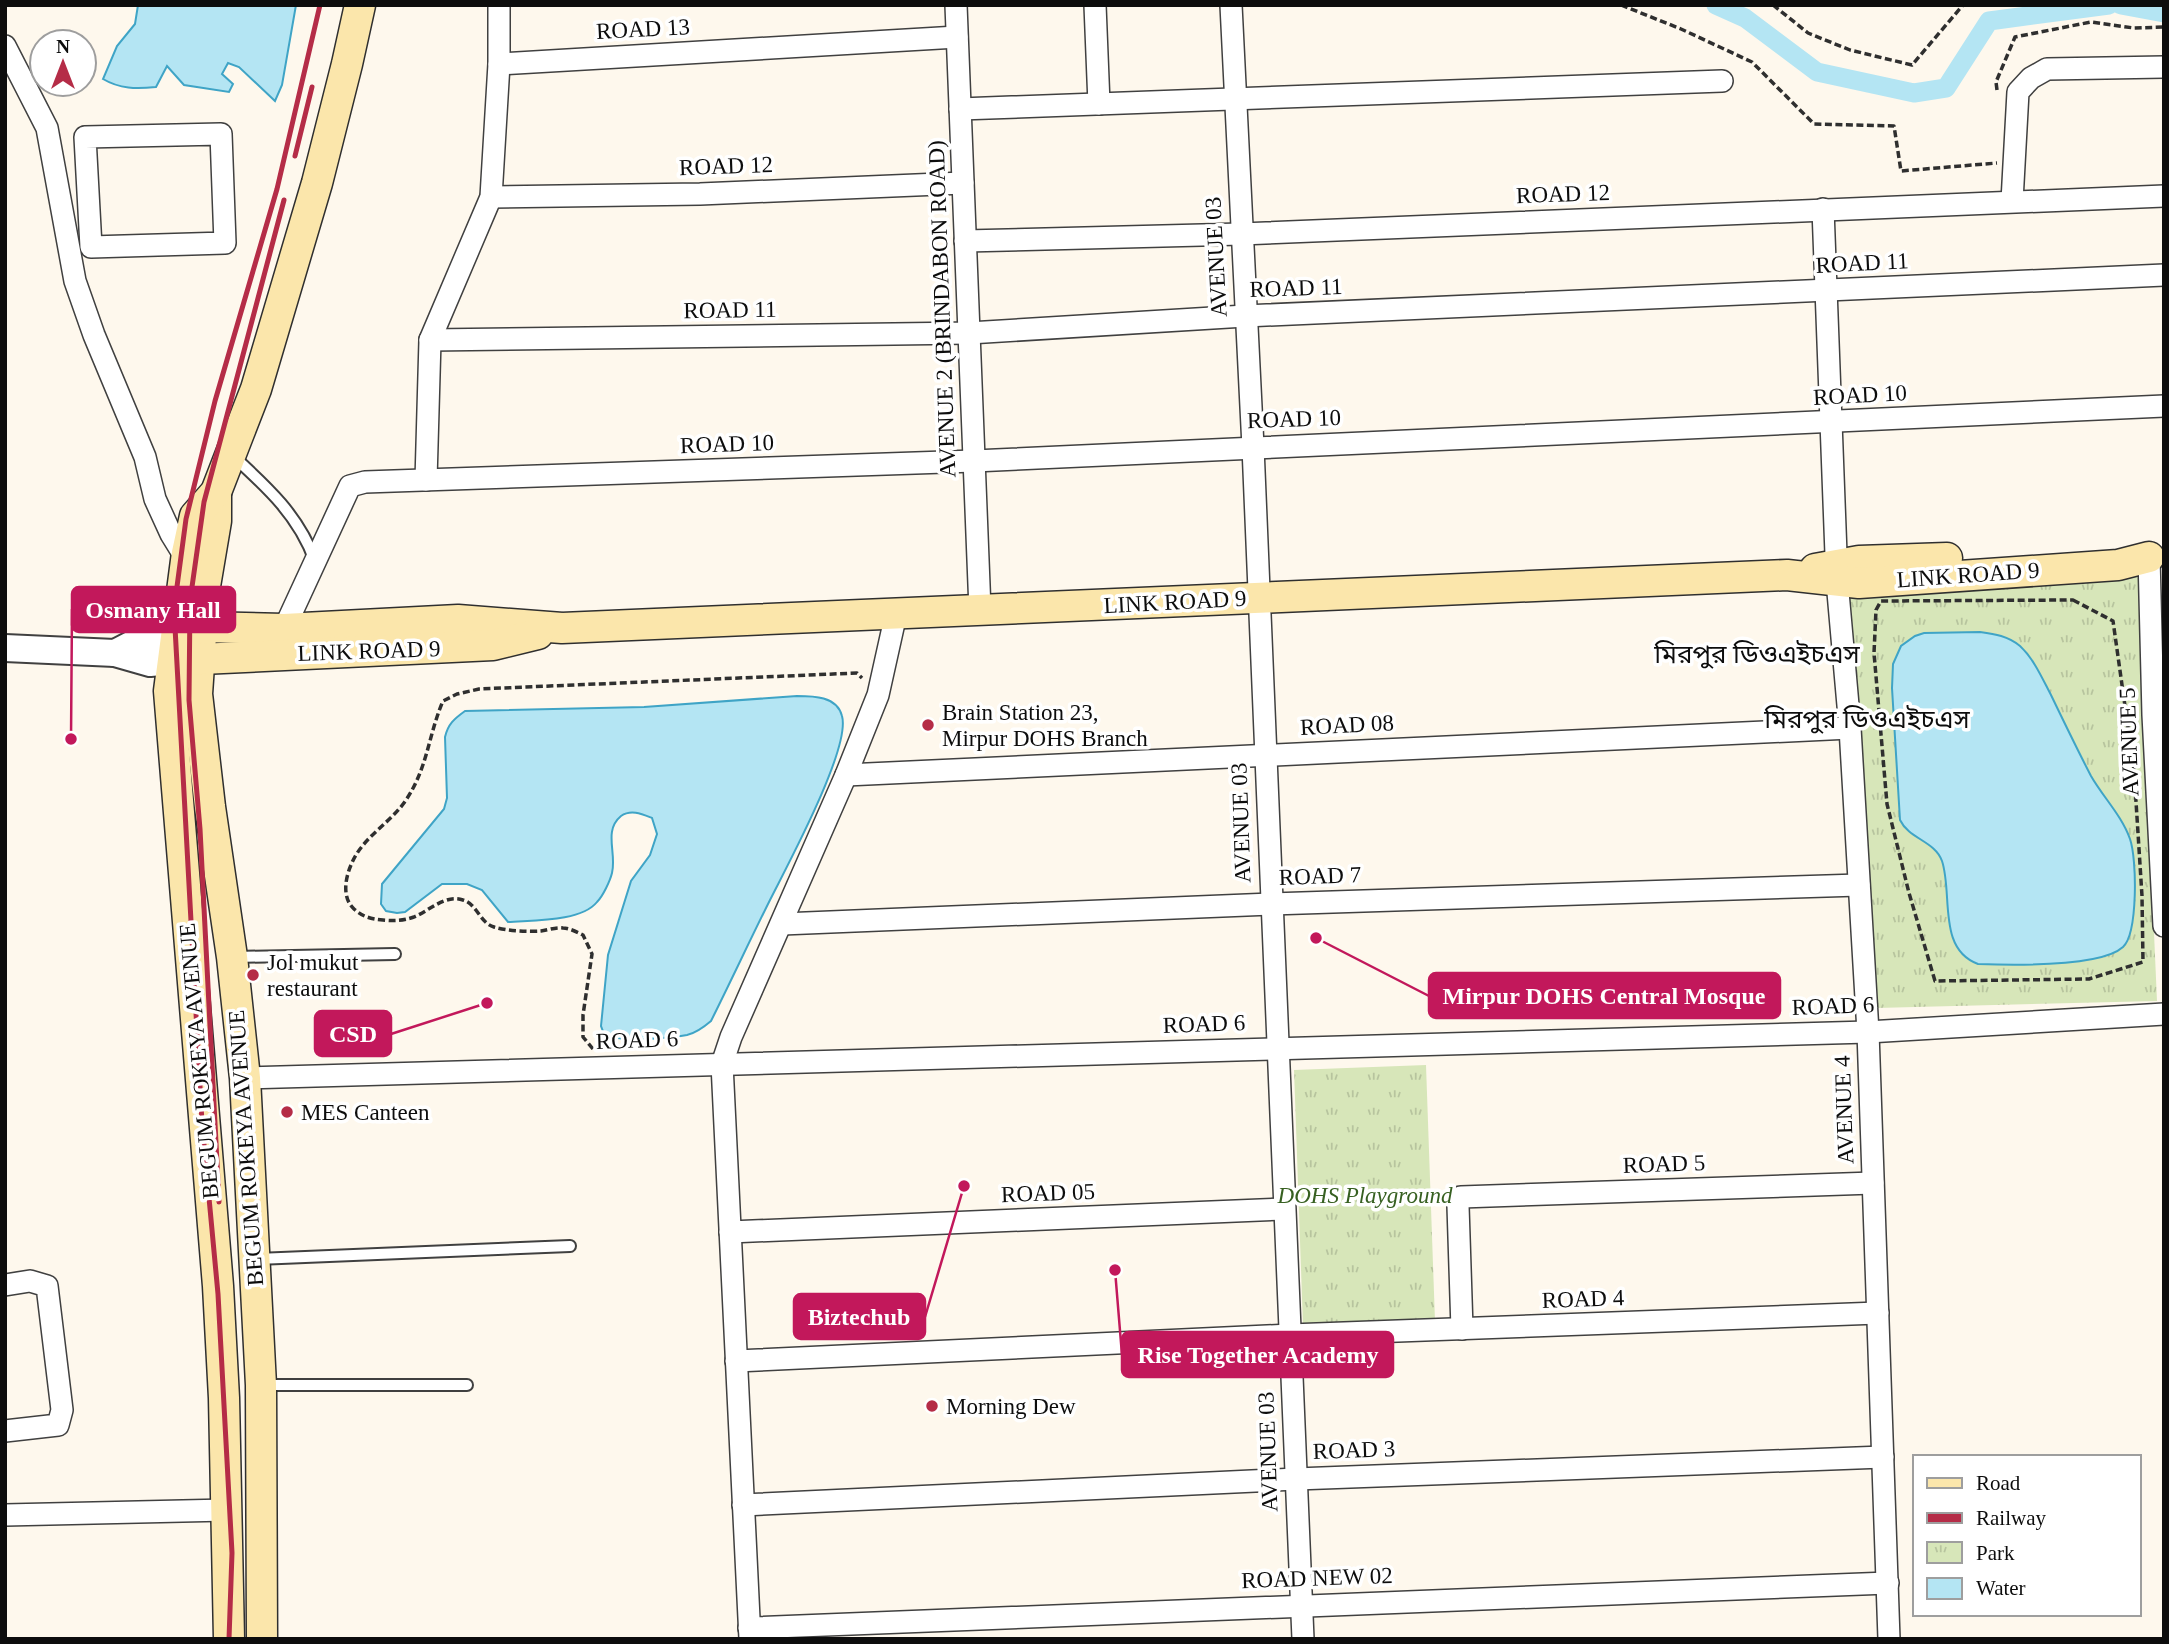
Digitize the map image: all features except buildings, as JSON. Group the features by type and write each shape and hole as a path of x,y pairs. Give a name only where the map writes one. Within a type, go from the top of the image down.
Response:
{"main road":[{"path":"216,492 256,389 317,183 360,5"},
{"name":"BEGUM ROKEYA AVENUE","path":"216,492 195,516 187,560 188,645 232,957 244,1078 261,1385 262,1639"},
{"name":"BEGUM ROKEYA AVENUE","path":"216,492 216,521 204,592 169,701 218,1286 229,1639"},
{"name":"LINK ROAD 9","path":"188,645 284,629 458,620 562,628 1837,573 1859,583 2119,565 2156,557"},
{"name":"LINK ROAD 9","path":"188,645 493,645 562,628"}],"street":[{"path":"426,481 430,340 491,197 499,64 499,5"},
{"name":"AVENUE 2 (BRINDABON ROAD)","path":"956,5 980,610"},
{"path":"1095,5 1098,104"},
{"name":"AVENUE 03","path":"1231,5 1253,447 1303,1639"},
{"name":"ROAD 13","path":"499,64 957,37"},
{"path":"5,46 47,128 75,282 145,457 155,499 187,560"},
{"path":"2012,201 2018,92 2031,78 2047,69 2164,67"},
{"path":"960,109 1722,81"},
{"path":"221,134 225,243 91,247 87,195 85,137 221,134"},
{"name":"ROAD 12","path":"491,197 700,194 963,183"},
{"path":"59,197 87,195"},
{"name":"ROAD 12","path":"965,241 1241,234 2164,195"},
{"name":"AVENUE 4","path":"1823,209 1837,573 1850,728 1868,1032 1889,1639"},
{"name":"ROAD 11","path":"430,340 969,333 1245,316 2164,275"},
{"name":"ROAD 10","path":"315,562 350,486 365,482 974,461 2164,407"},
{"name":"AVENUE 5","path":"2156,557 2164,926"},
{"path":"284,629 315,562"},
{"path":"749,1633 722,1064 731,1037 782,924 878,695 896,614"},
{"path":"5,648 115,653 150,663 188,645"},
{"name":"ROAD 08","path":"846,775 1850,728"},
{"name":"ROAD 7","path":"782,924 1271,904 1859,885"},
{"name":"ROAD 6","path":"244,1078 1868,1032 2164,1014"},
{"name":"ROAD 5","path":"1462,1329 1458,1200 1461,1197 1873,1183"},
{"name":"ROAD 05","path":"730,1232 1284,1209"},
{"path":"5,1285 30,1281 47,1286 62,1410 58,1424 5,1431"},
{"name":"ROAD 4","path":"736,1361 1290,1335 1878,1313"},
{"name":"ROAD 3","path":"743,1505 1296,1479 1883,1457"},
{"path":"5,1515 227,1510"},
{"name":"ROAD NEW 02","path":"749,1633 1301,1605 1888,1583"}],"lane":[{"path":"231,454 272,492 293,517 315,562"},
{"path":"232,957 395,954"},
{"path":"254,1259 570,1246"},
{"path":"261,1385 467,1385"}],"path":[{"path":"1621,5 1752,62 1814,124 1894,126 1900,171 2002,162"},
{"path":"1773,5 1808,33 1850,50 1912,65 1963,5"},
{"path":"1997,94 1996,82 2015,37 2091,22 2133,28 2164,27"},
{"path":"2073,600 2113,621 2134,770 2143,962 2089,979 1936,981 1909,894 1887,804 1874,653 1876,610 1881,601 1889,602 2073,600"},
{"path":"602,1052 592,1049 583,1037 583,1015 592,954 583,935 563,928 539,931 495,928 487,924 474,907 463,900 448,899 415,917 397,922 362,917 348,903 345,888 351,864 368,838 407,799 423,768 443,701 457,694 479,690 857,673 878,695"}],"green space":[{"path":"2138,568 2157,1001 1876,1008 1845,589"},
{"name":"DOHS Playground","path":"1426,1065 1435,1321 1303,1326 1294,1070"}],"water":[{"path":"138,5 296,5 282,85 275,101 239,67 228,63 222,74 233,84 229,92 184,85 167,66 156,87 128,88 103,79 117,46 135,24"},
{"path":"1980,632 2011,640 2029,657 2091,776 2122,822 2130,839 2135,878 2134,912 2128,939 2123,947 2111,954 2075,962 2031,965 1978,964 1965,957 1951,934 1945,874 1939,854 1909,832 1900,820 1893,664 1901,646 1915,636 1924,633"},
{"path":"797,696 824,698 839,709 842,732 837,753 803,835 711,1021 697,1031 679,1036 631,1039 610,1037 604,1034 601,1026 608,955 631,881 650,855 657,834 652,818 636,813 621,816 613,828 612,873 604,892 590,909 568,917 508,922 482,890 467,884 442,884 405,912 386,911 381,904 382,884 444,809 447,798 445,737 452,722 465,711 644,707"}],"waterway":[{"path":"1716,5 1745,18 1817,72 1914,93 1946,88 1989,21 2109,5"},
{"path":"2121,5 2164,13"}],"railway":[{"path":"229,1639 232,1553 218,1294 202,1123 174,609 186,519 215,401 277,189 320,5"},
{"path":"295,156 312,87"},
{"path":"219,1202 200,829 189,700 190,601 204,502 284,200"}],"place":[{"name":"Brain Station 23, Mirpur DOHS Branch","path":"928,725"},
{"name":"Osmany Hall","path":"71,739"},
{"name":"Mirpur DOHS Central Mosque","path":"1316,938"},
{"name":"Jol mukut restaurant","path":"253,975"},
{"name":"CSD","path":"487,1003"},
{"name":"MES Canteen","path":"287,1112"},
{"name":"Biztechub","path":"964,1186"},
{"name":"Rise Together Academy","path":"1115,1270"},
{"name":"Morning Dew","path":"932,1406"}],"district":[{"name":"মিরপুর ডিওএইচএস","path":"1757,654"},
{"name":"মিরপুর ডিওএইচএস","path":"1867,719"}]}
